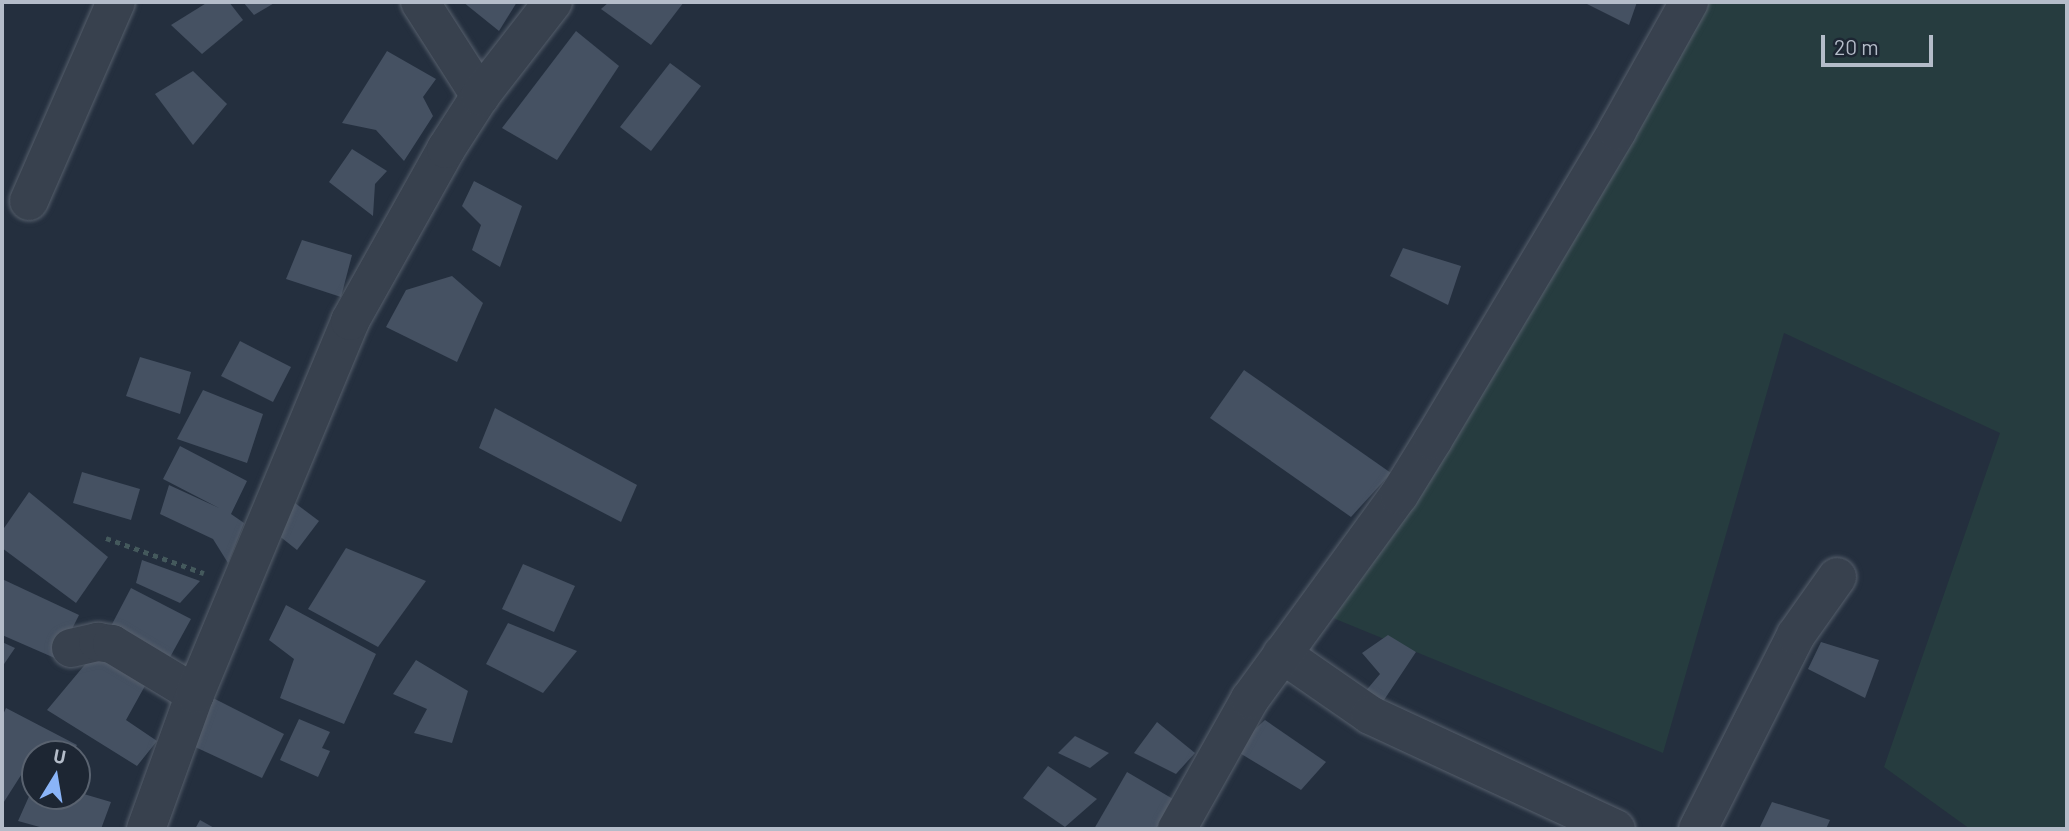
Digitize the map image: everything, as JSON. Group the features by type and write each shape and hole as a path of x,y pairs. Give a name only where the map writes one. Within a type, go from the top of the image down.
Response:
{"street":[{"path":"29,201 116,2"},
{"path":"420,2 480,96"},
{"path":"146,829 195,694 243,587 350,321 400,226 480,96 553,2"},
{"path":"1177,829 1250,699 1399,495 1618,131 1689,2"},
{"path":"1698,829 1796,635 1837,577"},
{"path":"71,648 98,642 112,644 195,694"},
{"path":"1282,654 1370,715 1616,829"}],"path":[{"path":"106,538 243,587"}],"green space":[{"path":"1702,2 2067,2 2067,829 1970,829 1884,767 2000,433 1784,333 1663,753 1333,618"}],"building":[{"path":"208,2 229,2 243,20 202,54 171,25"},
{"path":"243,2 276,2 254,15"},
{"path":"463,2 517,2 499,31"},
{"path":"609,2 684,2 651,45 601,9"},
{"path":"1583,2 1637,2 1629,25"},
{"path":"576,31 619,66 557,160 502,128"},
{"path":"387,51 436,79 423,97 433,116 404,161 376,130 342,123"},
{"path":"670,63 701,86 651,151 620,127"},
{"path":"193,71 227,104 193,145 155,94"},
{"path":"352,149 387,171 375,184 373,216 329,182"},
{"path":"474,181 522,206 500,267 472,250 481,225 462,206"},
{"path":"302,240 352,255 341,297 286,279"},
{"path":"1403,248 1461,266 1448,305 1390,276"},
{"path":"452,276 483,303 457,362 386,327 406,290"},
{"path":"240,341 291,367 273,402 221,376"},
{"path":"140,357 191,372 180,414 126,396"},
{"path":"1244,370 1391,473 1351,517 1210,418"},
{"path":"203,390 263,414 247,463 177,439"},
{"path":"495,408 637,485 621,522 479,448"},
{"path":"180,446 247,481 231,514 244,523 228,563 213,539 160,514 169,485 219,508 163,479"},
{"path":"82,472 140,489 131,520 73,503"},
{"path":"29,492 108,557 76,603 2,548 2,531"},
{"path":"295,503 319,521 297,550 273,531"},
{"path":"346,548 426,581 378,647 308,609"},
{"path":"142,560 200,581 180,603 136,583"},
{"path":"523,564 575,586 554,632 502,609"},
{"path":"2,579 79,615 57,659 2,635"},
{"path":"131,588 191,619 169,659 110,628"},
{"path":"286,605 376,654 344,724 280,698 294,659 269,640"},
{"path":"508,623 577,651 543,693 486,664"},
{"path":"1388,635 1416,652 1382,703 1364,693 1380,674 1362,653"},
{"path":"2,642 15,648 2,667"},
{"path":"1821,642 1879,660 1865,698 1808,669"},
{"path":"93,655 146,684 126,720 157,741 137,766 47,710"},
{"path":"416,660 468,691 452,743 414,733 427,709 393,694"},
{"path":"213,698 284,734 262,778 193,746"},
{"path":"6,708 67,740 21,740 21,775 2,805 2,717"},
{"path":"299,719 330,732 322,748 330,751 318,777 280,760"},
{"path":"1265,720 1326,762 1301,790 1233,749"},
{"path":"1157,722 1195,753 1176,774 1134,753"},
{"path":"1075,736 1109,753 1090,768 1058,753"},
{"path":"1048,766 1097,799 1065,827 1023,798"},
{"path":"1127,772 1173,799 1156,829 1094,829"},
{"path":"91,796 111,802 101,829 47,829 18,821 23,810 91,810"},
{"path":"1772,802 1830,820 1826,829 1759,829"},
{"path":"200,820 216,829 195,829"}]}
